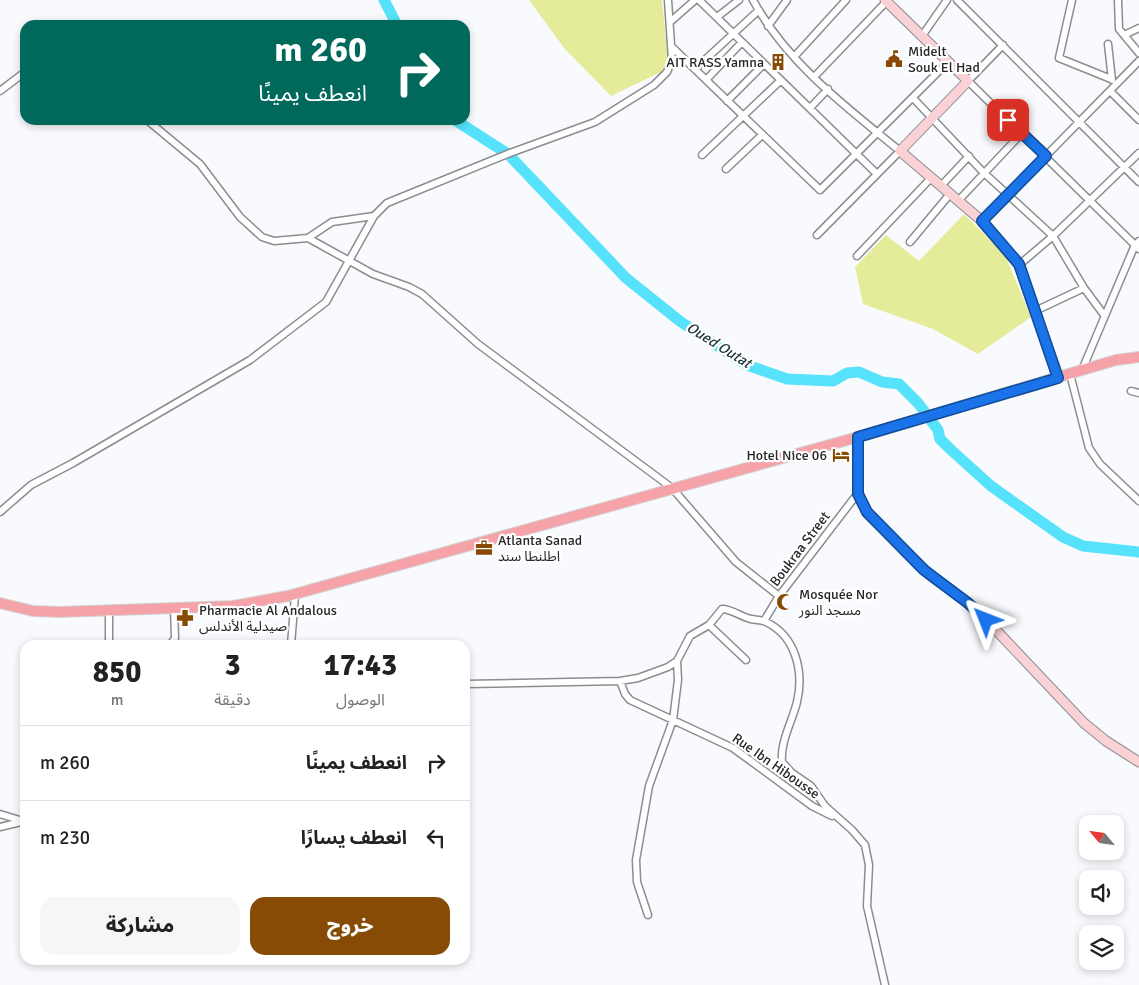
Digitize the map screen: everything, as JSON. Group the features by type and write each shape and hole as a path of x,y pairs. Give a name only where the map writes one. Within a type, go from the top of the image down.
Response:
{"main road":[{"path":"0,603 33,611 109,610 233,606 295,595 858,437 1116,360 1139,357"}],"street":[{"path":"0,512 48,475 73,463 250,360 326,302 374,216 387,203 510,153 595,122 645,91 667,72 672,64 673,48 668,0"},
{"path":"670,22 697,0 717,17 877,174"},
{"path":"717,17 739,0"},
{"path":"753,0 768,26 814,77 982,221 1019,264 1058,378"},
{"path":"768,26 787,0"},
{"path":"794,57 846,0"},
{"path":"922,36 947,0"},
{"path":"957,0 1139,182"},
{"path":"1072,0 1058,56 1111,78"},
{"path":"1118,0 1118,23 1124,35 1139,53"},
{"path":"814,77 886,1 1138,245 1104,315 1082,370"},
{"path":"695,69 759,10"},
{"path":"1124,35 1139,28"},
{"path":"706,80 742,42"},
{"path":"1108,44 1111,78 1115,86"},
{"path":"817,235 1003,45"},
{"path":"673,48 820,190 948,62"},
{"path":"982,221 1139,61"},
{"path":"727,101 764,64"},
{"path":"0,91 20,76"},
{"path":"702,155 781,80"},
{"path":"810,108 828,89"},
{"path":"1110,91 1139,120"},
{"path":"913,98 983,172 1010,194 1052,236 1084,288 1104,315"},
{"path":"153,125 200,164 240,216 262,237 274,241 308,238 332,222 374,216"},
{"path":"958,201 983,172 1022,133"},
{"path":"726,169 762,135"},
{"path":"1019,264 1052,236 1139,153"},
{"path":"941,186 969,156"},
{"path":"857,256 931,178"},
{"path":"910,242 950,194"},
{"path":"308,238 373,274 409,287 422,294 478,344 672,488 730,556 748,574 779,596"},
{"path":"1035,310 1084,288"},
{"path":"1070,374 1089,448 1100,464 1139,501"},
{"path":"1131,391 1139,393"},
{"path":"858,437 858,494 864,508 874,520 930,576 976,609 1084,723 1106,742 1139,762"},
{"name":"Boukraa Street","path":"764,621 779,596 858,494"},
{"path":"291,640 295,595"},
{"path":"174,608 174,640"},
{"path":"648,915 636,872 640,828 648,786 673,720 677,660 690,636 709,625 720,610 725,609 744,618 764,621 782,633 798,663 797,703 786,737 782,762 812,786 824,806 861,839 869,865 867,906 886,985"},
{"path":"109,610 109,640"},
{"path":"709,625 746,660"},
{"path":"470,684 620,681 654,673 677,660"},
{"name":"Rue Ibn Hibousse","path":"620,681 625,694 630,700 733,748 812,806 835,817"},
{"path":"0,814 20,820"},
{"path":"0,827 20,822"}],"green space":[{"path":"529,0 662,0 668,61 661,72 611,96 564,48"},
{"path":"964,214 1005,255 1031,317 978,354 933,329 863,304 855,267 886,235 919,261"}],"waterway":[{"name":"Oued Outat","path":"384,0 394,20"},
{"name":"Oued Outat","path":"463,125 508,154 626,278 681,322 747,365 787,379 833,381 847,373 859,372 882,382 899,384 918,403 938,430 940,439 949,448 991,486 1063,537 1083,546 1139,552"}],"place":[{"name":"Midelt Souk El Had","path":"894,59"},
{"name":"AIT RASS Yamna","path":"778,62"},
{"name":"Hotel Nice 06","path":"841,455"},
{"name":"Atlanta Sanad اطلنطا سند","path":"484,548"},
{"name":"Mosquée Nor مسجد النور","path":"785,602"},
{"name":"Pharmacie Al Andalous صيدلية الأندلس","path":"185,618"}],"route":[{"path":"986,620 956,593 930,576 867,512 858,494 858,437 893,425 1058,378 1019,264 982,221 1046,156 1008,120"}]}
